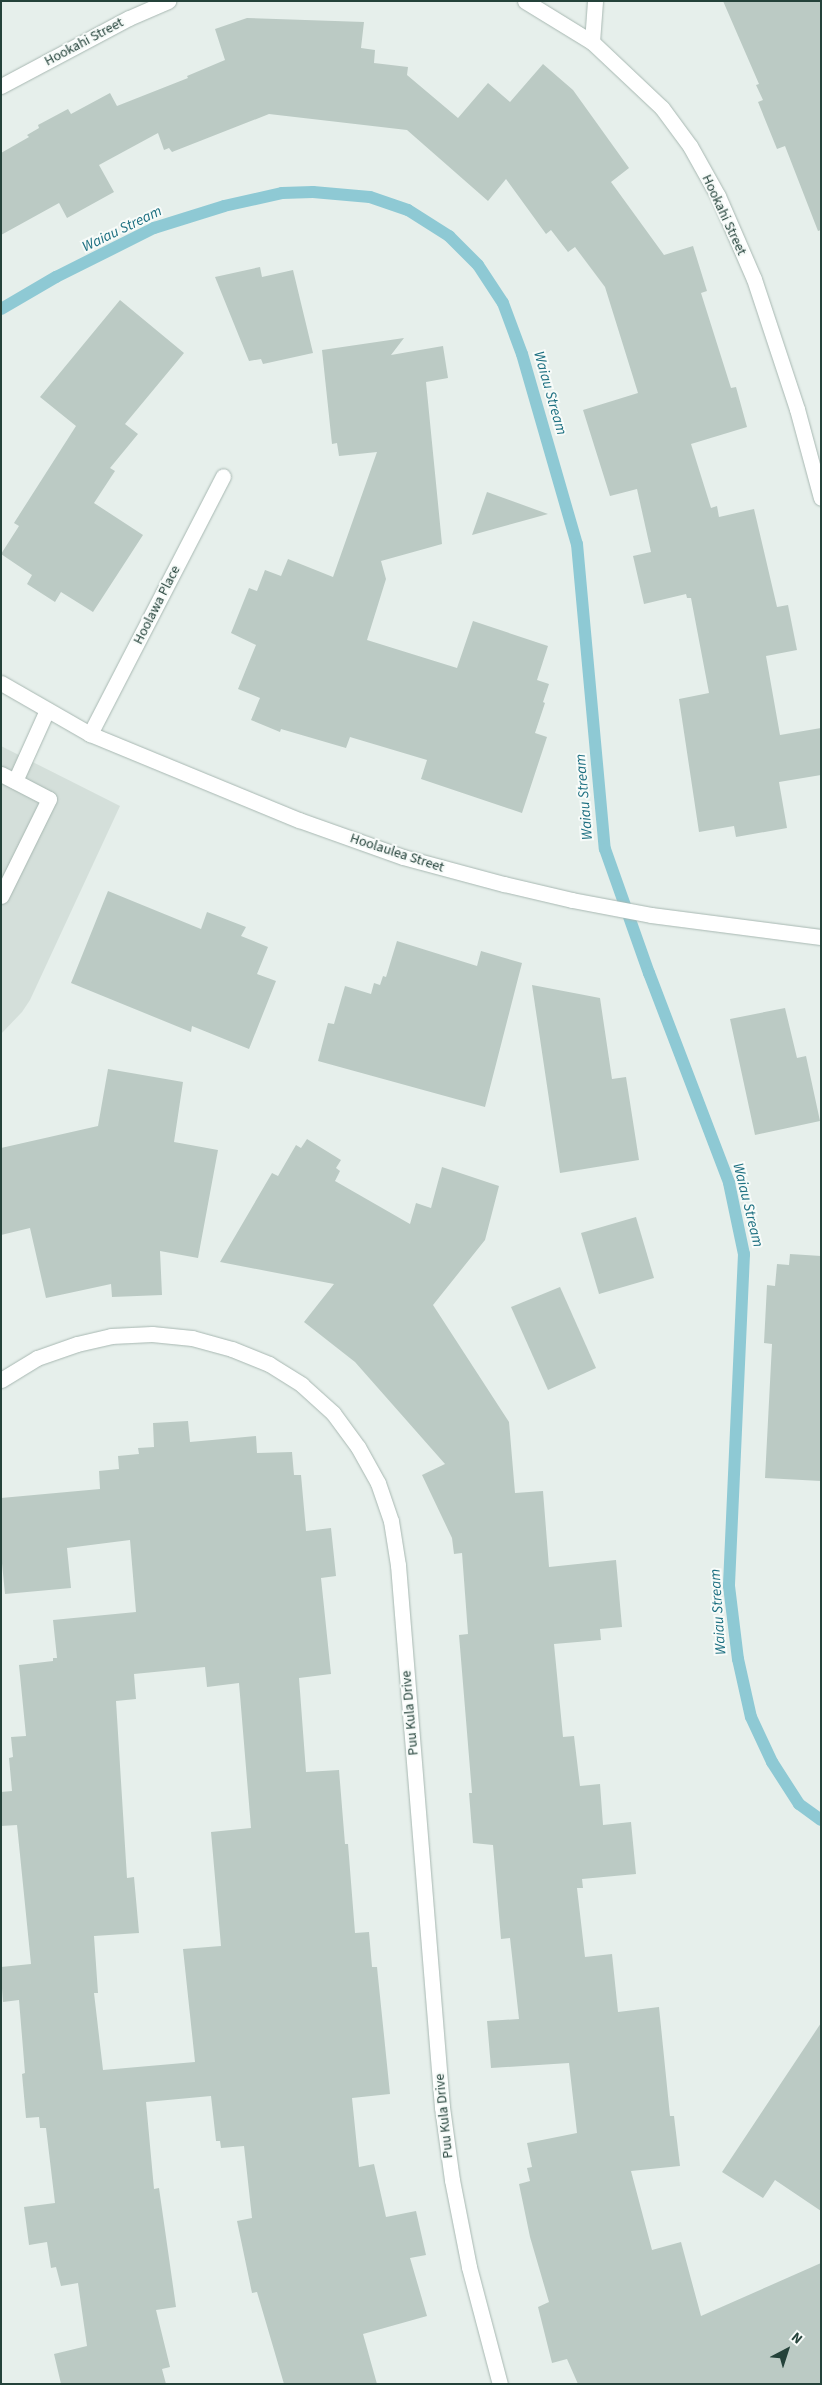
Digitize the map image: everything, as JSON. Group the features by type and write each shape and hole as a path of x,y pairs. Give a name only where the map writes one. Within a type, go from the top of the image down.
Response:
{"street":[{"name":"Hookahi Street","path":"1,86 129,18 168,1"},
{"name":"Hookahi Street","path":"525,1 592,42 662,108 690,146 718,196 754,279 797,409 821,498"},
{"path":"592,42 596,1"},
{"name":"Hoolawa Place","path":"90,734 223,476"},
{"name":"Hoolaulea Street","path":"1,683 90,734 299,820 403,857 572,900 651,915 821,937"},
{"path":"15,781 47,710"},
{"path":"1,774 49,800 1,896"},
{"name":"Puu Kula Drive","path":"1,1380 37,1358 77,1344 111,1336 152,1334 192,1338 232,1349 269,1364 302,1385 333,1413 358,1447 378,1483 390,1521 398,1565 442,2107 452,2180 469,2267 500,2384"}],"shaded area":[{"path":"1,746 120,806 30,1000 22,1012 1,1034"}],"building":[{"path":"723,1 821,1 821,230 818,231 785,146 777,149 758,102 763,100 756,85 759,84"},
{"path":"247,18 364,22 361,48 375,50 374,63 408,67 407,75 458,118 488,83 510,102 543,64 573,90 629,168 611,182 664,255 693,246 707,291 701,293 731,388 736,387 747,427 691,444 711,508 717,506 719,517 754,509 777,607 788,605 797,650 766,656 780,735 821,728 821,775 779,782 787,828 736,837 734,826 699,832 679,699 709,693 691,598 687,598 686,594 644,604 633,556 651,552 637,489 610,496 583,410 638,393 605,287 575,247 568,252 551,230 546,234 506,179 488,201 407,130 269,114 172,152 169,148 164,150 158,133 99,165 114,192 67,218 59,203 1,235 1,153 29,137 27,135 39,128 38,125 68,109 71,114 110,93 117,106 188,78 187,76 225,60 215,29"},
{"path":"260,267 262,277 293,270 313,353 263,364 261,359 249,361 215,277"},
{"path":"120,300 184,353 125,424 138,434 110,468 115,471 94,503 143,535 93,612 61,592 55,602 27,584 32,575 1,554 19,526 14,523 76,426 40,397"},
{"path":"404,338 391,355 443,346 448,378 426,382 442,544 381,561 386,579 367,640 457,668 473,621 548,646 537,680 549,684 535,733 547,737 522,813 421,779 427,760 350,737 346,748 281,729 280,732 251,720 260,698 238,689 256,645 231,633 249,588 257,591 265,570 281,576 288,559 333,577 377,452 339,456 337,443 332,444 322,350"},
{"path":"487,492 548,514 472,535"},
{"path":"108,891 201,929 207,912 246,927 241,936 268,947 257,974 276,981 249,1049 192,1026 191,1032 71,983"},
{"path":"397,941 477,966 481,951 522,963 485,1107 318,1061 328,1023 334,1024 345,986 371,994 374,983 380,985 383,976 386,977"},
{"path":"532,985 600,998 612,1079 626,1077 639,1160 560,1173"},
{"path":"785,1008 797,1058 806,1056 820,1121 755,1135 730,1019"},
{"path":"108,1069 183,1082 174,1142 218,1150 198,1258 160,1251 162,1295 112,1297 111,1284 46,1298 30,1228 1,1235 1,1148 98,1126"},
{"path":"307,1139 341,1160 336,1168 340,1171 335,1181 410,1224 416,1203 431,1208 442,1167 499,1186 485,1240 433,1305 509,1422 515,1493 543,1491 549,1567 616,1560 622,1627 600,1629 601,1640 554,1644 563,1737 574,1736 580,1786 600,1784 603,1825 631,1822 636,1874 582,1879 583,1888 577,1888 585,1957 612,1954 618,2012 659,2007 670,2116 674,2116 680,2166 631,2171 652,2250 681,2242 701,2316 821,2263 821,2384 578,2384 567,2359 552,2363 538,2307 549,2302 530,2237 519,2184 530,2181 527,2168 532,2167 527,2143 577,2133 569,2063 491,2068 487,2021 519,2019 510,1938 501,1939 493,1845 473,1843 469,1793 472,1793 459,1635 468,1634 462,1553 454,1554 452,1538 422,1475 445,1464 355,1362 304,1322 334,1284 220,1262 272,1173 278,1176 296,1145 301,1148"},
{"path":"636,1217 654,1278 599,1294 581,1233"},
{"path":"790,1254 821,1256 821,1481 765,1478 772,1344 764,1343 767,1285 775,1286 777,1264 789,1265"},
{"path":"560,1287 596,1368 548,1390 511,1307"},
{"path":"188,1421 190,1442 256,1436 257,1453 292,1452 294,1475 301,1475 306,1531 331,1528 336,1576 321,1578 331,1674 299,1678 306,1772 339,1770 345,1844 348,1844 355,1933 369,1932 372,1967 377,1967 390,2094 352,2098 359,2167 374,2164 386,2217 416,2211 426,2255 410,2258 427,2316 363,2334 377,2384 284,2384 257,2292 252,2293 237,2221 252,2218 244,2146 221,2148 220,2141 216,2141 211,2096 146,2102 154,2189 159,2188 176,2307 156,2310 170,2367 162,2369 166,2384 61,2384 54,2354 87,2346 78,2283 61,2286 56,2267 51,2268 47,2242 29,2245 24,2207 55,2203 46,2128 40,2128 39,2117 26,2118 22,2074 25,2073 19,2000 3,2002 1,1967 31,1964 17,1825 1,1826 1,1792 12,1791 9,1758 13,1757 11,1737 26,1736 19,1665 53,1661 53,1658 57,1658 53,1620 136,1612 130,1540 67,1548 71,1588 5,1594 1,1553 1,1498 100,1489 99,1471 119,1469 118,1456 139,1454 138,1448 154,1447 153,1423","holes":["205,1667 207,1687 239,1683 251,1828 211,1832 221,1946 183,1949 195,2062 103,2070 94,1993 98,1993 94,1936 139,1933 134,1877 127,1878 116,1701 136,1699 134,1674"]},
{"path":"821,2023 821,2211 775,2180 763,2198 722,2172"}],"waterway":[{"name":"Waiau Stream","path":"1,309 56,277 154,228 224,206 282,193 313,192 370,197 408,210 449,236 478,265 503,303 522,354 577,544 605,849 649,973 729,1183 744,1254 729,1586 738,1659 751,1717 772,1762 799,1804 821,1820"}]}
